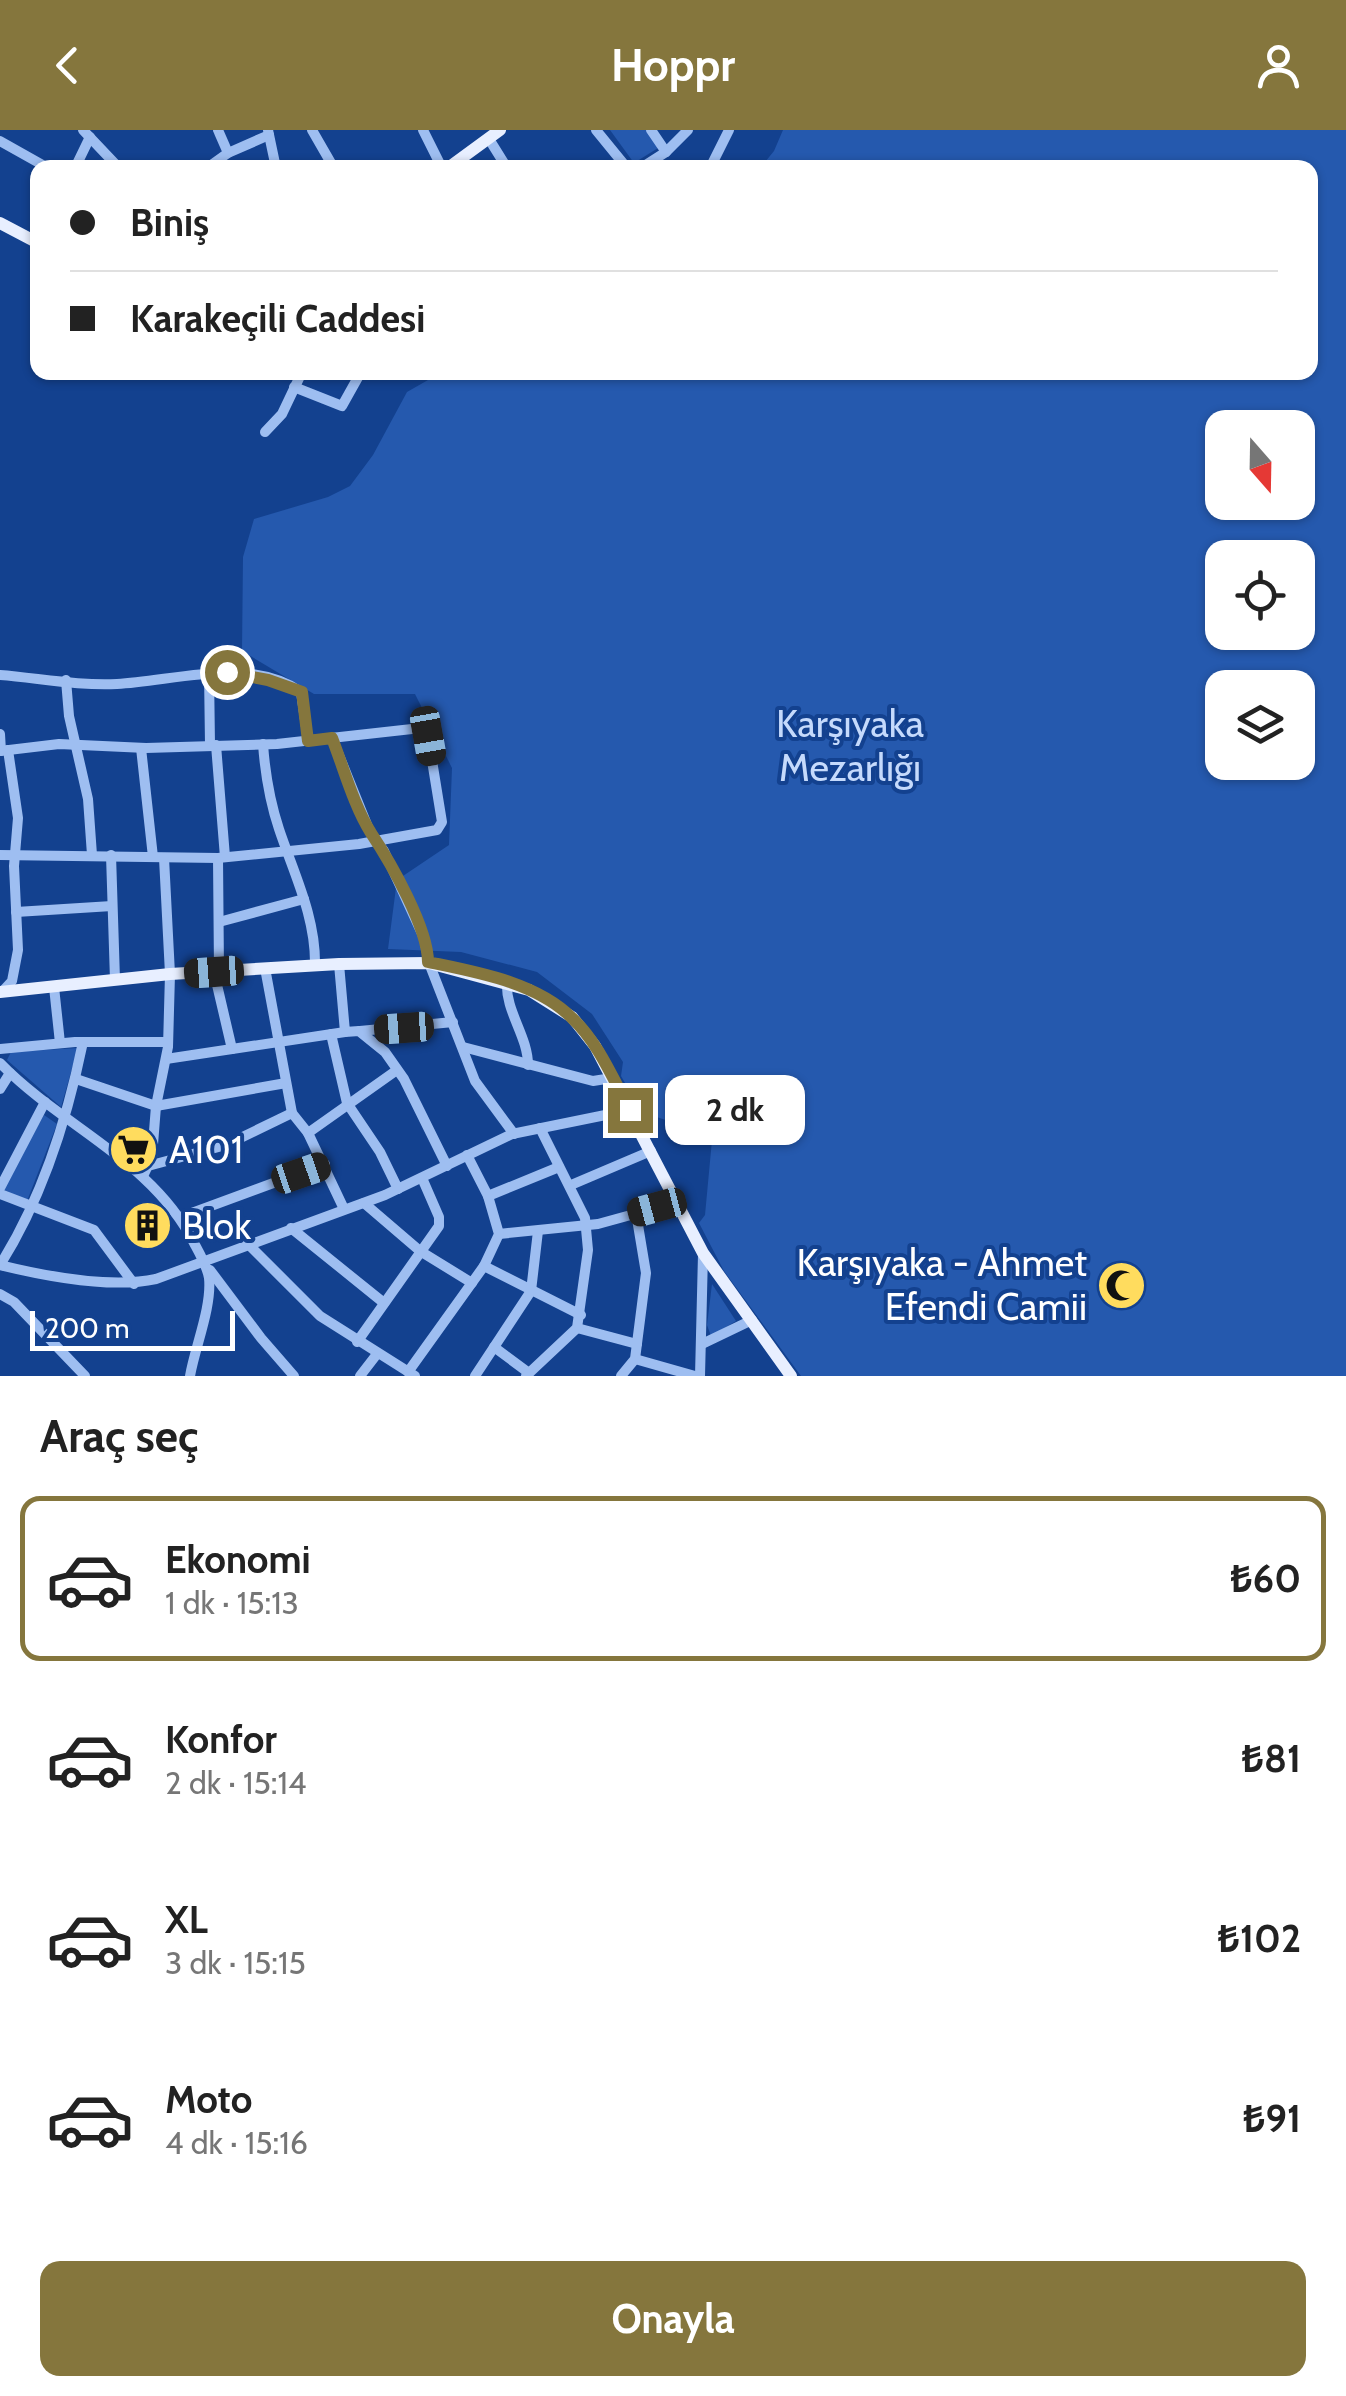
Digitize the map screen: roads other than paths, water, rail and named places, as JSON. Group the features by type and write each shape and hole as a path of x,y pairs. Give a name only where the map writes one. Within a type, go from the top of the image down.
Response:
{"main road":[{"path":"457,160 495,134"},
{"path":"0,223 30,239"},
{"path":"1,992 170,974 428,962 529,990 572,1016 595,1046 703,1253 791,1376"}],"street":[{"path":"218,130 228,152"},
{"path":"312,130 330,160"},
{"path":"423,130 440,160"},
{"path":"596,130 620,160"},
{"path":"650,130 666,152"},
{"path":"654,160 688,130"},
{"path":"714,160 730,130"},
{"path":"78,160 86,133 112,160"},
{"path":"218,160 268,133 274,160"},
{"path":"495,134 504,160"},
{"path":"0,142 33,160"},
{"path":"265,432 282,414 298,380"},
{"path":"294,388 342,406 357,380"},
{"path":"209,672 221,858 216,972 232,1049"},
{"path":"0,675 114,684 209,672 244,674 299,690 304,698 308,741"},
{"path":"66,680 88,799 92,855"},
{"path":"0,854 221,858 378,841 437,830 441,825 427,734 419,728 264,744 141,748 75,745 3,751"},
{"path":"0,734 18,818 14,855 18,950 15,973 1,992"},
{"path":"332,738 370,832 378,841 424,938 428,962 481,1092 514,1134"},
{"path":"264,744 274,808 304,899 316,947 316,966"},
{"path":"141,748 170,974 168,1042 156,1106 152,1157 146,1171"},
{"path":"111,855 115,980"},
{"path":"218,922 304,899"},
{"path":"16,912 112,906"},
{"path":"339,964 345,1032"},
{"path":"265,968 292,1113 325,1164 344,1209"},
{"path":"507,982 508,1000 528,1052 528,1064"},
{"path":"54,987 60,1043"},
{"path":"166,1058 345,1032 453,1022"},
{"path":"359,1031 385,1052 397,1070 447,1166"},
{"path":"331,1034 347,1103 380,1152 398,1189"},
{"path":"84,1042 68,1118 30,1208 0,1265 134,1284 364,1203 514,1134 630,1110"},
{"path":"0,1048 168,1042"},
{"path":"463,1047 593,1081 612,1078"},
{"path":"0,1062 44,1102 146,1171 181,1217 204,1261 260,1338 294,1376"},
{"path":"308,1133 397,1070"},
{"path":"0,1089 10,1073"},
{"path":"76,1079 156,1106 286,1083"},
{"path":"44,1102 0,1191 30,1208 94,1230 134,1284"},
{"path":"146,1171 226,1146 292,1113"},
{"path":"494,1347 527,1374 578,1328 588,1250 587,1225 571,1185 540,1128"},
{"path":"571,1185 651,1152"},
{"path":"247,1244 320,1316 412,1375 484,1266 499,1234 488,1196 467,1155"},
{"path":"181,1217 325,1164"},
{"path":"488,1196 558,1166"},
{"path":"357,1342 439,1226 439,1217 422,1178"},
{"path":"499,1234 587,1225 678,1202"},
{"path":"364,1203 420,1251 472,1284"},
{"path":"621,1376 636,1359 646,1273 636,1213"},
{"path":"291,1228 384,1302"},
{"path":"475,1376 532,1291 538,1231"},
{"path":"636,1359 698,1376 703,1253"},
{"path":"190,1376 209,1282 204,1261"},
{"path":"484,1266 580,1315"},
{"path":"0,1294 14,1302 85,1376"},
{"path":"702,1344 752,1320"},
{"path":"578,1328 637,1344"},
{"path":"360,1376 377,1354"}],"place":[{"name":"A101","path":"134,1150"},
{"name":"Blok","path":"147,1226"},
{"name":"Karşıyaka - Ahmet Efendi Camii","path":"1122,1285"}],"park label":[{"name":"Karşıyaka Mezarlığı","path":"850,746"}]}
